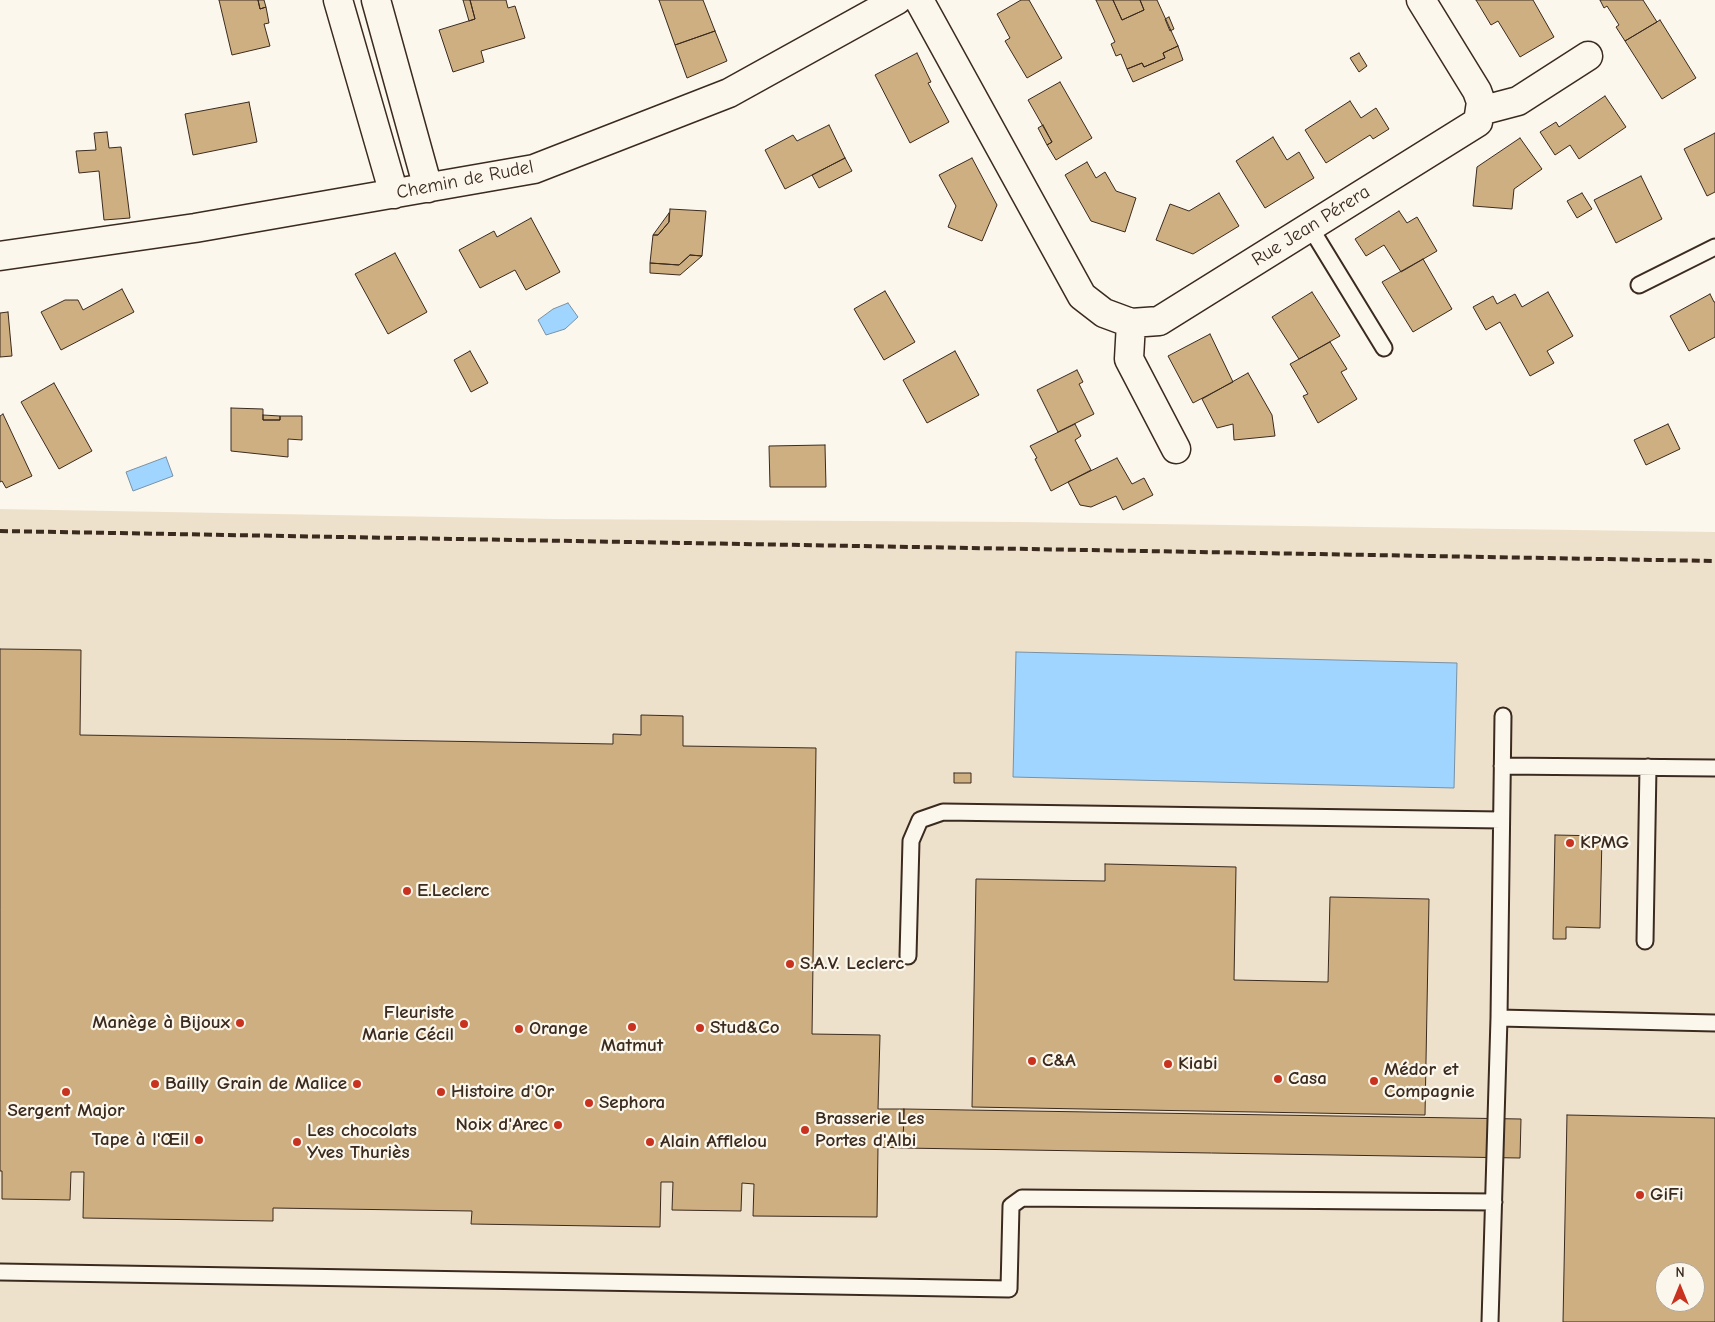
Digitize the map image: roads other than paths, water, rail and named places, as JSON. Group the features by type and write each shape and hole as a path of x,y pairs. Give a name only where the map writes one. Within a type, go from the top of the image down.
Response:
{"street":[{"path":"338,0 394,194"},
{"path":"376,0 428,188"},
{"name":"Chemin de Rudel","path":"0,256 195,228 534,169 729,93 896,0"},
{"name":"Rue Jean Pérera","path":"919,0 1082,296 1104,313 1131,323 1159,321 1469,128 1478,122 1480,111"},
{"path":"1421,0 1476,91 1481,102 1480,111 1518,101 1588,56"},
{"path":"1131,323 1129,359 1176,449"}],"lane":[{"path":"1310,227 1384,348"},
{"path":"1639,285 1715,247"},
{"path":"1490,1322 1499,1018 1504,716"},
{"path":"1502,766 1715,768"},
{"path":"1645,941 1648,768"},
{"path":"908,956 911,841 920,820 943,812 1501,820"},
{"path":"1499,1018 1715,1023"},
{"path":"0,1272 1009,1289 1011,1206 1022,1198 1494,1202"}],"water":[{"path":"568,303 578,317 565,329 546,335 538,320 553,309"},
{"path":"166,457 173,476 133,491 126,472"},
{"path":"1016,652 1457,663 1454,788 1013,777"}],"railway":[{"path":"0,531 1715,561"}],"place":[{"name":"KPMG","path":"1570,843"},
{"name":"E.Leclerc","path":"407,891"},
{"name":"S.A.V. Leclerc","path":"790,964"},
{"name":"Manège à Bijoux","path":"240,1023"},
{"name":"Fleuriste Marie Cécil","path":"464,1024"},
{"name":"Matmut","path":"632,1027"},
{"name":"Stud&Co","path":"700,1028"},
{"name":"Orange","path":"519,1029"},
{"name":"C&A","path":"1032,1061"},
{"name":"Kiabi","path":"1168,1064"},
{"name":"Casa","path":"1278,1079"},
{"name":"Médor et Compagnie","path":"1374,1081"},
{"name":"Bailly","path":"155,1084"},
{"name":"Grain de Malice","path":"357,1084"},
{"name":"Sergent Major","path":"66,1092"},
{"name":"Histoire d'Or","path":"441,1092"},
{"name":"Sephora","path":"589,1103"},
{"name":"Noix d'Arec","path":"558,1125"},
{"name":"Brasserie Les Portes d'Albi","path":"805,1130"},
{"name":"Tape à l'Œil","path":"199,1140"},
{"name":"Les chocolats Yves Thuriès","path":"297,1142"},
{"name":"Alain Afflelou","path":"650,1142"},
{"name":"GiFi","path":"1640,1195"}]}
